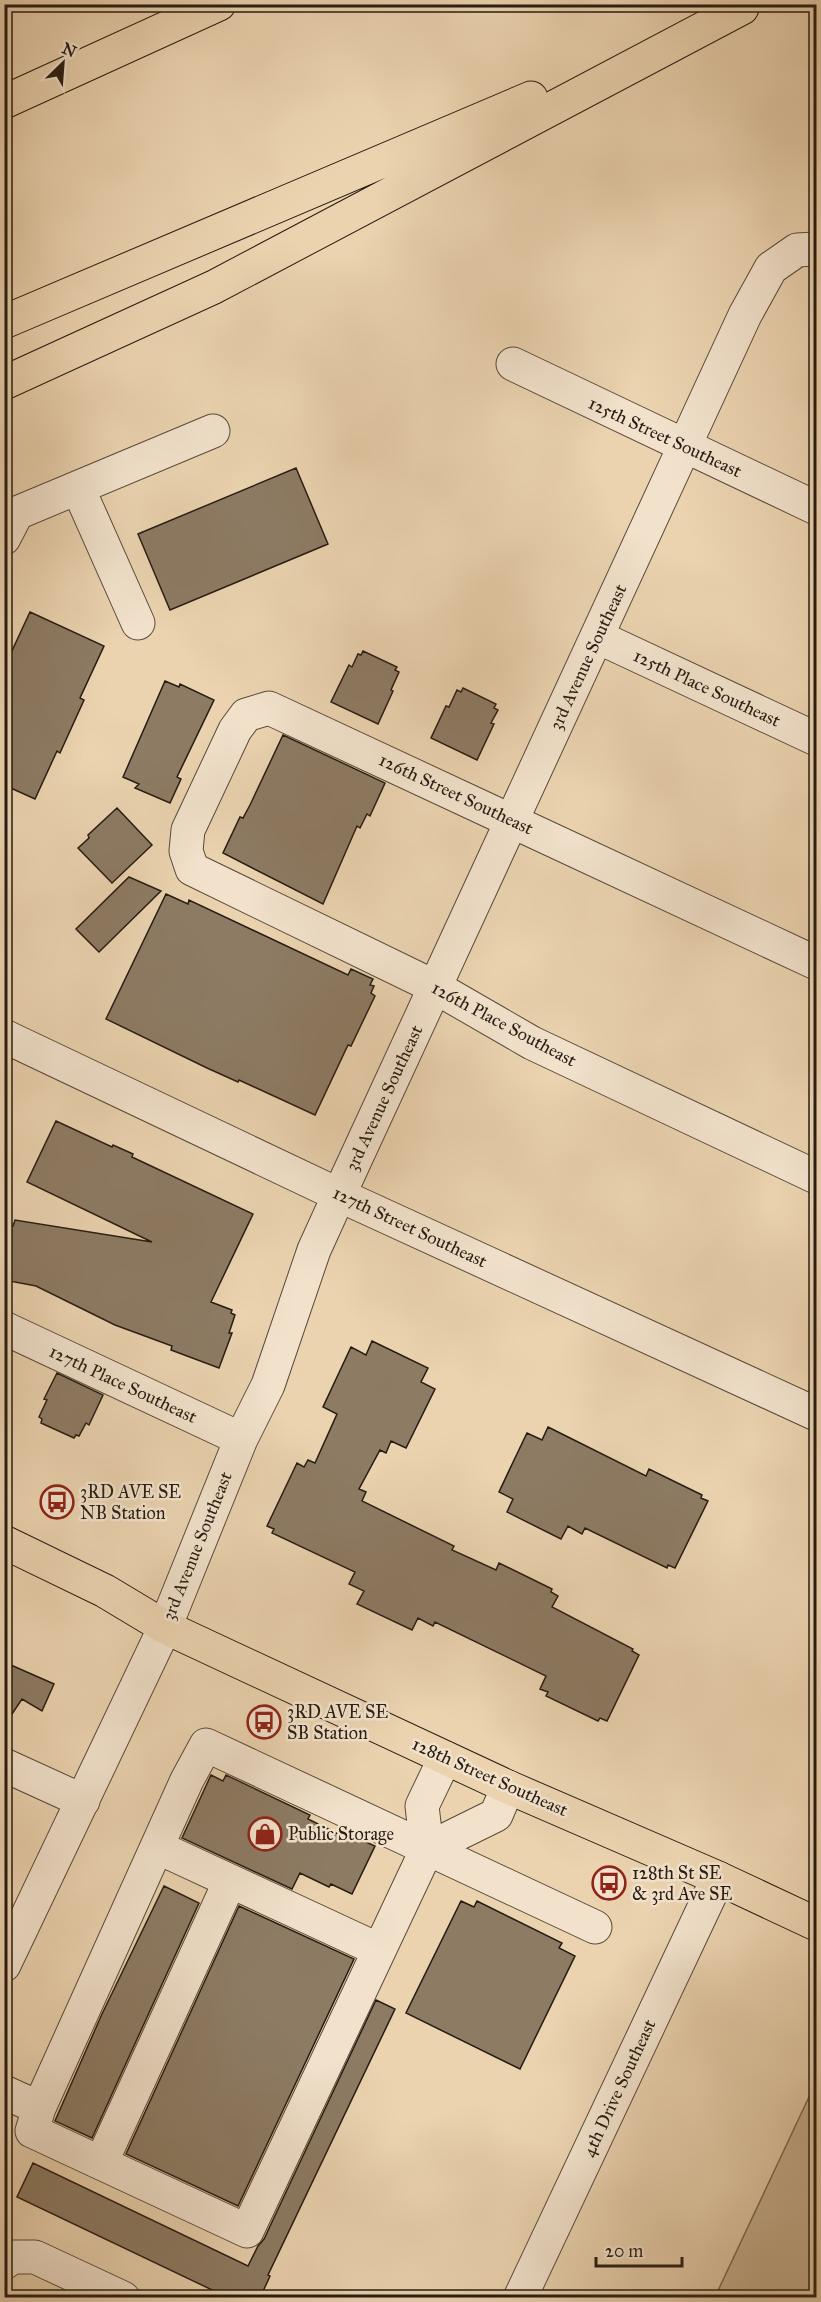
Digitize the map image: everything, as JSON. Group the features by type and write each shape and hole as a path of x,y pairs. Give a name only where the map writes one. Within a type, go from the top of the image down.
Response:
{"main road":[{"path":"4,102 219,4"},
{"path":"4,322 746,7"},
{"path":"4,383 214,287 746,7"},
{"name":"128th Street Southeast","path":"4,1542 105,1591 165,1627 508,1787 718,1878 816,1924"},
{"name":"128th Street Southeast","path":"4,1567 97,1608 165,1627"}],"street":[{"name":"3rd Avenue Southeast","path":"4,1965 165,1627 241,1439 268,1385 314,1250 745,315 771,268 807,250"},
{"name":"125th Street Southeast","path":"513,364 816,508"},
{"path":"4,538 17,513 213,431"},
{"path":"78,488 138,623"},
{"name":"125th Place Southeast","path":"598,637 816,739"},
{"name":"126th Street Southeast","path":"192,869 186,851 188,830 235,730 246,715 269,708 816,963"},
{"name":"126th Place Southeast","path":"192,869 435,987 532,1043 816,1177"},
{"name":"127th Street Southeast","path":"4,1036 339,1195 816,1414"},
{"name":"127th Place Southeast","path":"4,1328 241,1439"},
{"path":"446,1758 422,1806 427,1849 247,2230 32,2131 39,2108 187,1780 206,1745 427,1849 595,1927"},
{"path":"4,1765 82,1801"},
{"path":"427,1849 496,1815 508,1787"},
{"path":"157,1847 379,1950"},
{"name":"4th Drive Southeast","path":"520,2298 718,1878"},
{"path":"101,2163 230,1881"},
{"path":"4,2092 39,2108"},
{"path":"4,2263 13,2257 35,2257 123,2298"}],"shaded area":[{"path":"816,2082 816,2297 715,2297"}],"building":[{"path":"296,468 328,544 170,610 138,534"},
{"path":"30,612 104,646 80,698 84,700 60,753 57,751 35,799 4,785 4,668"},
{"path":"363,651 397,667 395,670 399,672 378,724 331,702 349,665 352,667 358,654 361,655"},
{"path":"165,681 179,687 180,684 214,700 177,777 181,779 170,803 135,788 139,784 123,777"},
{"path":"463,688 496,704 494,708 498,710 477,760 431,738 446,706 449,707 457,690 461,692"},
{"path":"283,735 385,783 370,816 367,814 360,828 357,826 323,904 223,853 240,817 243,818 250,805"},
{"path":"117,808 152,845 112,883 78,848 89,838 88,835"},
{"path":"129,877 161,891 99,952 76,929"},
{"path":"166,894 188,904 189,900 348,975 351,969 373,979 370,985 374,986 371,993 375,996 351,1046 348,1045 315,1115 207,1068 106,1019"},
{"path":"56,1121 112,1147 113,1145 133,1154 132,1157 253,1214 211,1302 232,1310 231,1313 235,1315 229,1333 232,1333 219,1368 171,1350 172,1346 115,1325 36,1286 4,1280 4,1240 7,1240 10,1226 13,1226 15,1220 152,1242 27,1182"},
{"path":"372,1341 428,1368 421,1382 435,1389 406,1448 391,1441 386,1453 380,1450 359,1489 366,1492 362,1501 454,1546 452,1550 496,1570 499,1563 552,1589 551,1592 558,1596 552,1607 633,1649 632,1651 639,1655 607,1721 600,1718 598,1721 546,1696 548,1692 540,1689 546,1676 435,1622 433,1626 418,1618 412,1630 357,1604 364,1591 349,1584 355,1572 272,1533 274,1529 267,1526 297,1463 304,1467 308,1460 315,1463 337,1414 323,1407 351,1347 366,1355"},
{"path":"57,1373 103,1395 89,1425 86,1423 79,1436 76,1435 74,1438 41,1423 42,1419 39,1417 47,1400 44,1399"},
{"path":"548,1427 646,1476 649,1469 702,1495 701,1498 708,1501 675,1568 668,1565 667,1568 585,1528 582,1534 568,1526 561,1539 507,1512 513,1499 499,1492 527,1433 542,1440"},
{"path":"4,1662 54,1684 42,1711 22,1699 4,1726"},
{"name":"Public Storage","path":"211,1775 223,1781 226,1775 310,1815 308,1819 338,1834 344,1832 375,1846 352,1894 331,1884 329,1887 300,1873 292,1889 182,1838"},
{"path":"164,1886 199,1903 92,2138 55,2121 102,2014"},
{"path":"461,1901 474,1907 477,1901 562,1943 559,1948 575,1956 520,2069 406,2013"},
{"path":"239,1906 354,1959 238,2206 126,2154"},
{"path":"376,2000 395,2009 268,2275 270,2276 260,2298 229,2298 17,2197 33,2163 248,2266 264,2239"}],"place":[{"name":"3RD AVE SE NB Station","path":"57,1502"},
{"name":"3RD AVE SE SB Station","path":"264,1722"},
{"name":"Public Storage","path":"265,1834"},
{"name":"128th St SE & 3rd Ave SE","path":"609,1883"}]}
